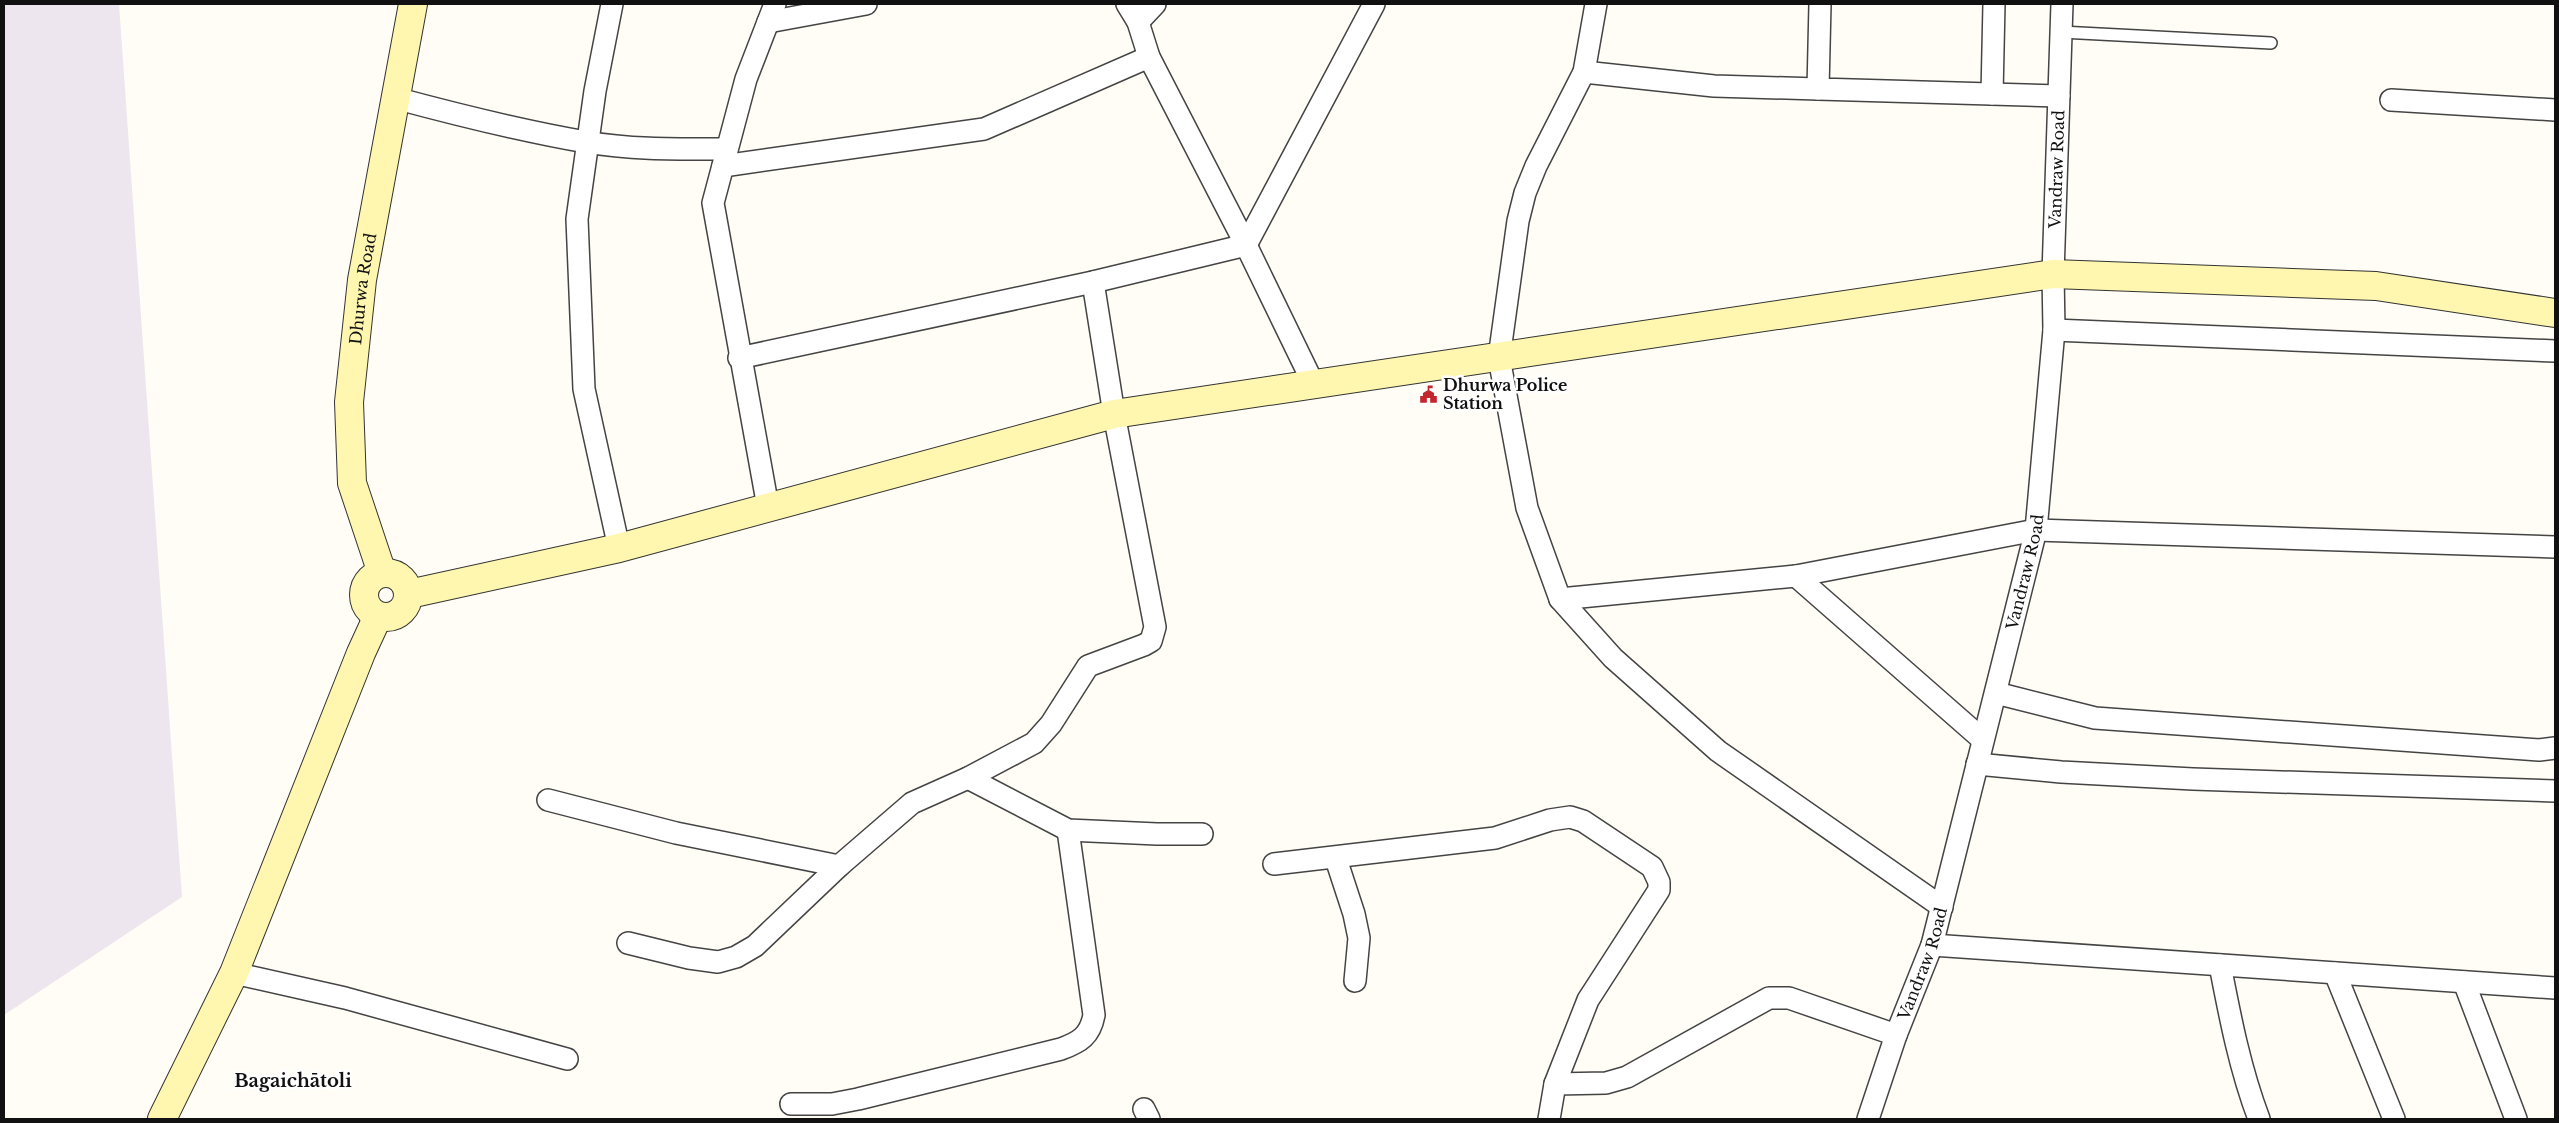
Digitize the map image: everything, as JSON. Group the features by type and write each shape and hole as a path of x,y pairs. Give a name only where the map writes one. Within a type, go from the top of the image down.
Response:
{"street":[{"name":"Dhurwa Road","path":"382,573 352,482 349,402 362,280 413,4"},
{"path":"612,4 594,91 577,220 584,389 620,548"},
{"path":"768,507 739,358 713,203 746,79 772,13 866,4"},
{"path":"1127,4 1138,22 1149,57 1246,245 1314,385"},
{"path":"1138,22 1155,4"},
{"path":"739,358 1093,282 1246,245 1374,4"},
{"path":"1596,4 1584,72 1525,193 1518,221 1499,358 1527,508 1560,599 1613,658 1718,752 1942,907"},
{"path":"1818,90 1820,4"},
{"path":"1992,94 1994,4"},
{"name":"Vandraw Road","path":"1868,1119 1896,1035 1932,945 1982,739 1996,693 2036,530 2054,330 2053,274 2062,4"},
{"path":"396,98 468,117 588,143 657,148 725,158 984,129 1149,57"},
{"path":"1584,72 1714,86 2059,96"},
{"path":"2392,100 2555,110"},
{"path":"409,594 620,548 1114,414 2053,274 2376,286 2555,313"},
{"path":"628,943 689,958 718,962 736,957 755,946 839,866 912,803 968,778 1034,743 1051,724 1088,666 1144,646 1151,641 1155,633 1114,414 1093,282"},
{"path":"2054,330 2555,351"},
{"path":"1560,599 1796,576 2036,530 2555,547"},
{"path":"382,573 390,573 403,580 409,594 404,608 399,613 386,618 378,616 367,607 364,594 369,581 382,573"},
{"path":"1796,576 1982,739"},
{"path":"162,1119 234,973 361,653 378,616"},
{"path":"1996,693 2095,718 2539,750 2555,748"},
{"path":"1977,764 2061,772 2184,778 2555,791"},
{"path":"968,778 1068,830 1202,834"},
{"path":"548,800 676,833 839,866"},
{"path":"1274,864 1336,859 1495,838 1550,820 1570,817 1583,821 1652,867 1660,882 1659,890 1588,1000 1556,1084 1549,1119"},
{"path":"791,1104 832,1104 858,1099 1061,1048 1077,1043 1088,1035 1094,1015 1068,830"},
{"path":"1336,859 1354,914 1359,938 1355,981"},
{"path":"1932,945 2555,988"},
{"path":"2220,965 2237,1050 2247,1089 2259,1119"},
{"path":"234,973 346,998 568,1059"},
{"path":"2335,973 2394,1119"},
{"path":"2464,982 2516,1119"},
{"path":"1556,1084 1606,1083 1627,1078 1770,998 1789,998 1896,1035"}],"lane":[{"path":"2061,32 2271,43"}],"shaded area":[{"path":"4,4 119,4 182,897 4,1015"}],"place":[{"name":"Dhurwa Police Station","path":"1429,394"}],"district":[{"name":"Bagaichātoli","path":"293,1081"}]}
